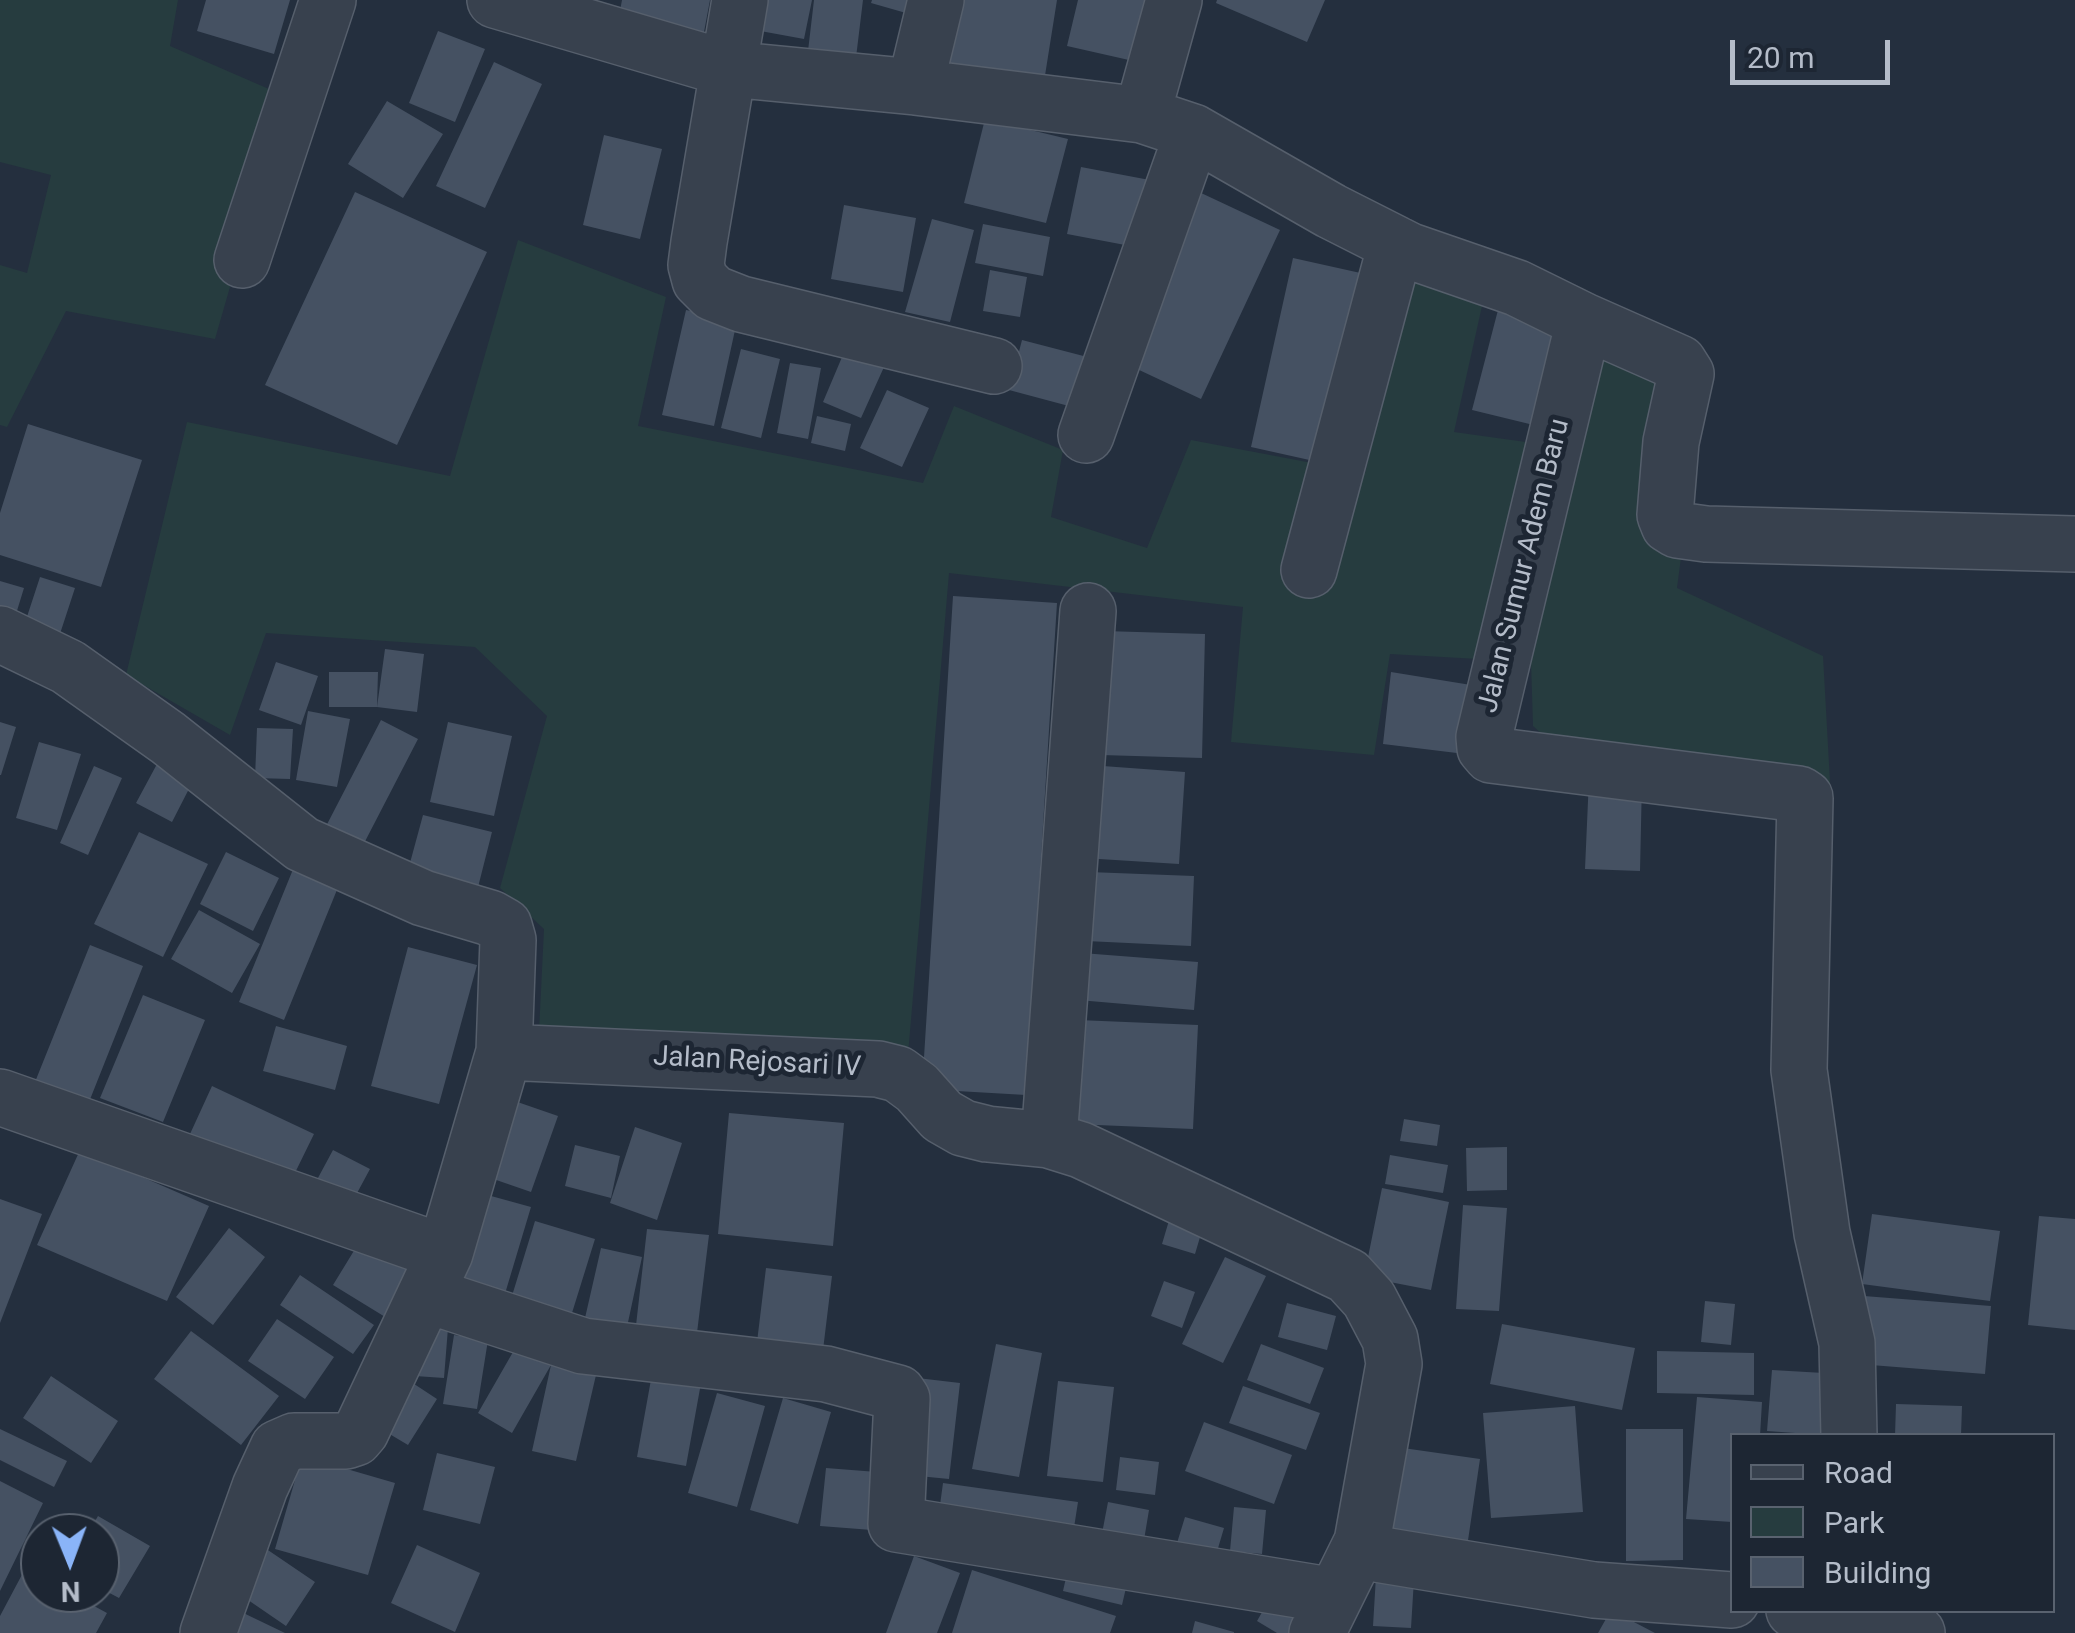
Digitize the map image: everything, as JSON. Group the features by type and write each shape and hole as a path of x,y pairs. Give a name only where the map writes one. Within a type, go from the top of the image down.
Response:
{"street":[{"path":"242,260 328,0"},
{"path":"495,0 729,69 1142,115 1193,132 1396,244 1517,288 1678,363 1686,374 1671,442 1665,515 1669,525 1677,530 2075,544"},
{"path":"740,0 698,242 696,265 700,280 713,293 741,304 994,366"},
{"path":"915,87 936,0"},
{"path":"1142,115 1174,0"},
{"path":"1086,435 1193,132"},
{"path":"1309,570 1396,244"},
{"name":"Jalan Sumur Adem Baru","path":"1584,320 1484,737 1485,748 1491,755 1799,794 1805,798 1799,1070 1822,1233 1846,1342 1849,1433"},
{"path":"1049,1140 1088,611"},
{"path":"0,634 68,667 168,738 302,844 423,898 490,918 504,926 508,940 504,1052 436,1274 355,1438 294,1441 278,1448 260,1487 208,1633"},
{"name":"Jalan Rejosari IV","path":"504,1052 878,1069 898,1074 918,1088 942,1116 964,1128 1049,1140 1081,1150 1348,1276 1369,1298 1390,1339 1394,1364 1337,1593"},
{"path":"0,1097 436,1274 583,1346 826,1374 898,1393 902,1399 896,1524 1337,1593 1594,1590 1728,1611"},
{"path":"1821,1613 1916,1633"}],"green space":[{"path":"0,0 178,0 170,46 285,96 215,339 66,311 7,427 0,425 0,265 27,273 51,175 0,162"},
{"path":"518,240 666,297 638,426 923,483 954,406 1063,450 1051,517 1147,548 1191,440 1365,473 1414,277 1482,306 1454,432 1569,448 1605,336 1702,398 1677,588 1823,656 1831,800 1585,772 1533,726 1531,662 1390,654 1374,755 1231,742 1243,607 949,573 908,1055 539,1032 544,929 500,888 547,716 475,647 266,633 230,735 126,675 187,422 450,476"}],"building":[{"path":"206,0 290,0 274,54 197,31"},
{"path":"622,0 710,0 701,48 616,32"},
{"path":"749,0 812,0 804,39 744,28"},
{"path":"814,0 863,0 854,74 806,68"},
{"path":"909,0 906,13 871,3"},
{"path":"938,0 1057,0 1043,88 926,70"},
{"path":"1078,0 1166,0 1151,65 1067,46"},
{"path":"1325,0 1307,42 1216,3"},
{"path":"438,31 485,49 455,122 409,103"},
{"path":"494,62 542,84 485,208 436,186"},
{"path":"387,101 443,134 403,198 348,164"},
{"path":"985,119 1068,139 1046,223 964,203"},
{"path":"604,135 662,149 640,239 583,225"},
{"path":"1081,167 1155,181 1141,248 1067,234"},
{"path":"355,192 487,252 397,445 265,385"},
{"path":"1199,192 1280,230 1201,399 1120,361"},
{"path":"844,205 916,218 903,292 831,279"},
{"path":"932,219 974,230 950,322 905,312"},
{"path":"983,224 1050,237 1043,276 975,263"},
{"path":"1293,258 1365,274 1323,463 1251,447"},
{"path":"990,270 1027,277 1020,317 983,311"},
{"path":"686,310 737,321 714,426 662,415"},
{"path":"1498,310 1576,329 1550,429 1472,410"},
{"path":"1022,340 1095,359 1080,409 1009,390"},
{"path":"741,349 780,359 761,438 721,428"},
{"path":"845,350 884,367 861,418 823,402"},
{"path":"790,363 821,368 808,439 777,433"},
{"path":"887,390 929,408 902,467 860,448"},
{"path":"817,416 851,424 845,451 811,443"},
{"path":"28,424 142,460 101,587 0,555 0,513"},
{"path":"40,577 75,588 56,646 21,635"},
{"path":"0,581 24,588 12,627 0,623"},
{"path":"953,596 1057,603 1026,1095 922,1089"},
{"path":"1104,631 1205,634 1202,758 1101,755"},
{"path":"385,649 424,654 417,712 377,707"},
{"path":"276,662 318,676 301,725 259,710"},
{"path":"329,672 378,672 377,707 329,707"},
{"path":"1391,672 1471,685 1465,754 1383,744"},
{"path":"308,711 350,719 337,787 296,780"},
{"path":"381,720 418,739 359,853 322,834"},
{"path":"0,722 16,727 1,775 0,775"},
{"path":"448,722 512,736 494,816 430,802"},
{"path":"257,728 293,729 290,779 255,778"},
{"path":"39,742 81,754 57,830 16,818"},
{"path":"157,764 192,783 172,822 136,803"},
{"path":"1089,765 1185,772 1179,864 1083,858"},
{"path":"94,766 122,778 88,855 60,843"},
{"path":"1589,778 1642,780 1640,871 1585,869"},
{"path":"423,815 492,832 474,903 404,885"},
{"path":"139,832 208,864 163,957 94,924"},
{"path":"226,852 279,878 253,931 200,904"},
{"path":"296,862 341,880 284,1020 239,1002"},
{"path":"1089,872 1194,876 1191,946 1086,941"},
{"path":"199,910 260,944 232,993 171,959"},
{"path":"90,945 143,966 89,1102 35,1082"},
{"path":"408,947 477,965 439,1104 371,1086"},
{"path":"1082,953 1198,962 1194,1010 1078,1000"},
{"path":"143,995 205,1020 163,1122 100,1098"},
{"path":"1078,1020 1198,1025 1193,1129 1073,1124"},
{"path":"276,1026 347,1046 335,1090 263,1071"},
{"path":"212,1086 314,1134 291,1181 190,1134"},
{"path":"503,1097 558,1116 531,1192 476,1173"},
{"path":"729,1113 844,1123 833,1246 718,1234"},
{"path":"1404,1119 1440,1125 1437,1146 1400,1141"},
{"path":"635,1127 682,1143 657,1220 610,1203"},
{"path":"575,1145 620,1156 611,1198 565,1186"},
{"path":"1507,1147 1507,1190 1467,1191 1466,1148"},
{"path":"80,1150 209,1206 167,1301 37,1245"},
{"path":"333,1150 370,1169 349,1208 312,1189"},
{"path":"1390,1155 1448,1165 1443,1193 1385,1184"},
{"path":"1382,1188 1449,1202 1431,1290 1364,1277"},
{"path":"473,1191 531,1207 501,1307 444,1290"},
{"path":"0,1199 42,1214 0,1323"},
{"path":"1463,1205 1507,1208 1499,1311 1456,1309"},
{"path":"1173,1207 1206,1217 1195,1254 1162,1244"},
{"path":"1872,1214 2000,1231 1990,1301 1862,1284"},
{"path":"2039,1216 2075,1219 2075,1330 2028,1325"},
{"path":"535,1221 595,1239 567,1329 507,1312"},
{"path":"229,1228 265,1257 213,1325 176,1297"},
{"path":"647,1229 709,1235 696,1341 635,1334"},
{"path":"363,1236 425,1274 395,1323 333,1285"},
{"path":"601,1248 642,1257 627,1327 585,1318"},
{"path":"1225,1257 1266,1276 1223,1363 1182,1344"},
{"path":"766,1268 832,1276 823,1350 757,1342"},
{"path":"300,1275 374,1325 353,1354 280,1305"},
{"path":"1164,1281 1195,1292 1182,1328 1151,1316"},
{"path":"1864,1296 1991,1306 1985,1374 1858,1364"},
{"path":"1705,1301 1735,1304 1731,1345 1701,1342"},
{"path":"1287,1303 1336,1316 1327,1350 1278,1337"},
{"path":"277,1319 334,1357 305,1399 248,1361"},
{"path":"1502,1324 1635,1348 1622,1410 1490,1384"},
{"path":"418,1326 448,1328 444,1378 415,1376"},
{"path":"191,1331 279,1396 241,1445 154,1379"},
{"path":"454,1335 488,1340 477,1409 443,1404"},
{"path":"996,1344 1042,1353 1019,1477 972,1469"},
{"path":"1261,1344 1324,1368 1310,1404 1247,1380"},
{"path":"517,1345 551,1365 512,1433 478,1413"},
{"path":"1657,1351 1754,1353 1754,1395 1657,1393"},
{"path":"654,1363 703,1372 686,1466 637,1457"},
{"path":"551,1365 596,1375 576,1461 532,1451"},
{"path":"1772,1370 1841,1374 1837,1433 1767,1431"},
{"path":"51,1376 118,1421 91,1463 23,1418"},
{"path":"402,1376 437,1399 408,1445 371,1423"},
{"path":"909,1377 960,1383 949,1479 898,1474"},
{"path":"1058,1381 1114,1387 1103,1482 1047,1476"},
{"path":"1243,1386 1320,1413 1306,1450 1229,1423"},
{"path":"717,1393 765,1406 737,1507 688,1493"},
{"path":"1697,1397 1762,1402 1760,1433 1730,1433 1730,1522 1686,1519"},
{"path":"783,1398 831,1412 798,1524 750,1510"},
{"path":"1896,1404 1962,1406 1961,1433 1895,1433"},
{"path":"1575,1406 1583,1512 1491,1518 1483,1413"},
{"path":"1204,1422 1292,1455 1274,1504 1185,1471"},
{"path":"0,1429 67,1461 54,1487 0,1460"},
{"path":"1626,1429 1683,1429 1683,1560 1626,1561"},
{"path":"1403,1448 1480,1459 1466,1554 1389,1542"},
{"path":"437,1453 495,1467 480,1524 423,1510"},
{"path":"302,1456 395,1483 368,1575 275,1549"},
{"path":"1120,1457 1159,1462 1155,1495 1116,1490"},
{"path":"826,1468 877,1472 872,1530 820,1526"},
{"path":"0,1481 43,1503 38,1513 20,1513 20,1550 0,1591"},
{"path":"943,1483 1078,1502 1071,1547 937,1527"},
{"path":"1108,1502 1149,1510 1142,1552 1100,1544"},
{"path":"1234,1507 1266,1510 1262,1554 1230,1551"},
{"path":"1185,1517 1224,1528 1216,1555 1177,1543"},
{"path":"120,1529 150,1546 120,1596"},
{"path":"417,1545 480,1573 455,1632 391,1603"},
{"path":"262,1546 315,1582 286,1626 232,1589"},
{"path":"914,1556 960,1573 937,1633 886,1633"},
{"path":"1070,1560 1129,1575 1122,1605 1063,1591"},
{"path":"972,1570 1116,1616 1110,1633 952,1633"},
{"path":"1376,1576 1414,1579 1411,1628 1373,1626"},
{"path":"20,1578 20,1613 107,1613 96,1633 0,1633 0,1616"},
{"path":"1273,1593 1306,1612 1293,1633 1277,1633 1257,1621"},
{"path":"233,1608 285,1633 221,1633"},
{"path":"1611,1610 1655,1633 1598,1633"},
{"path":"1195,1621 1234,1632 1234,1633 1192,1633"}]}
